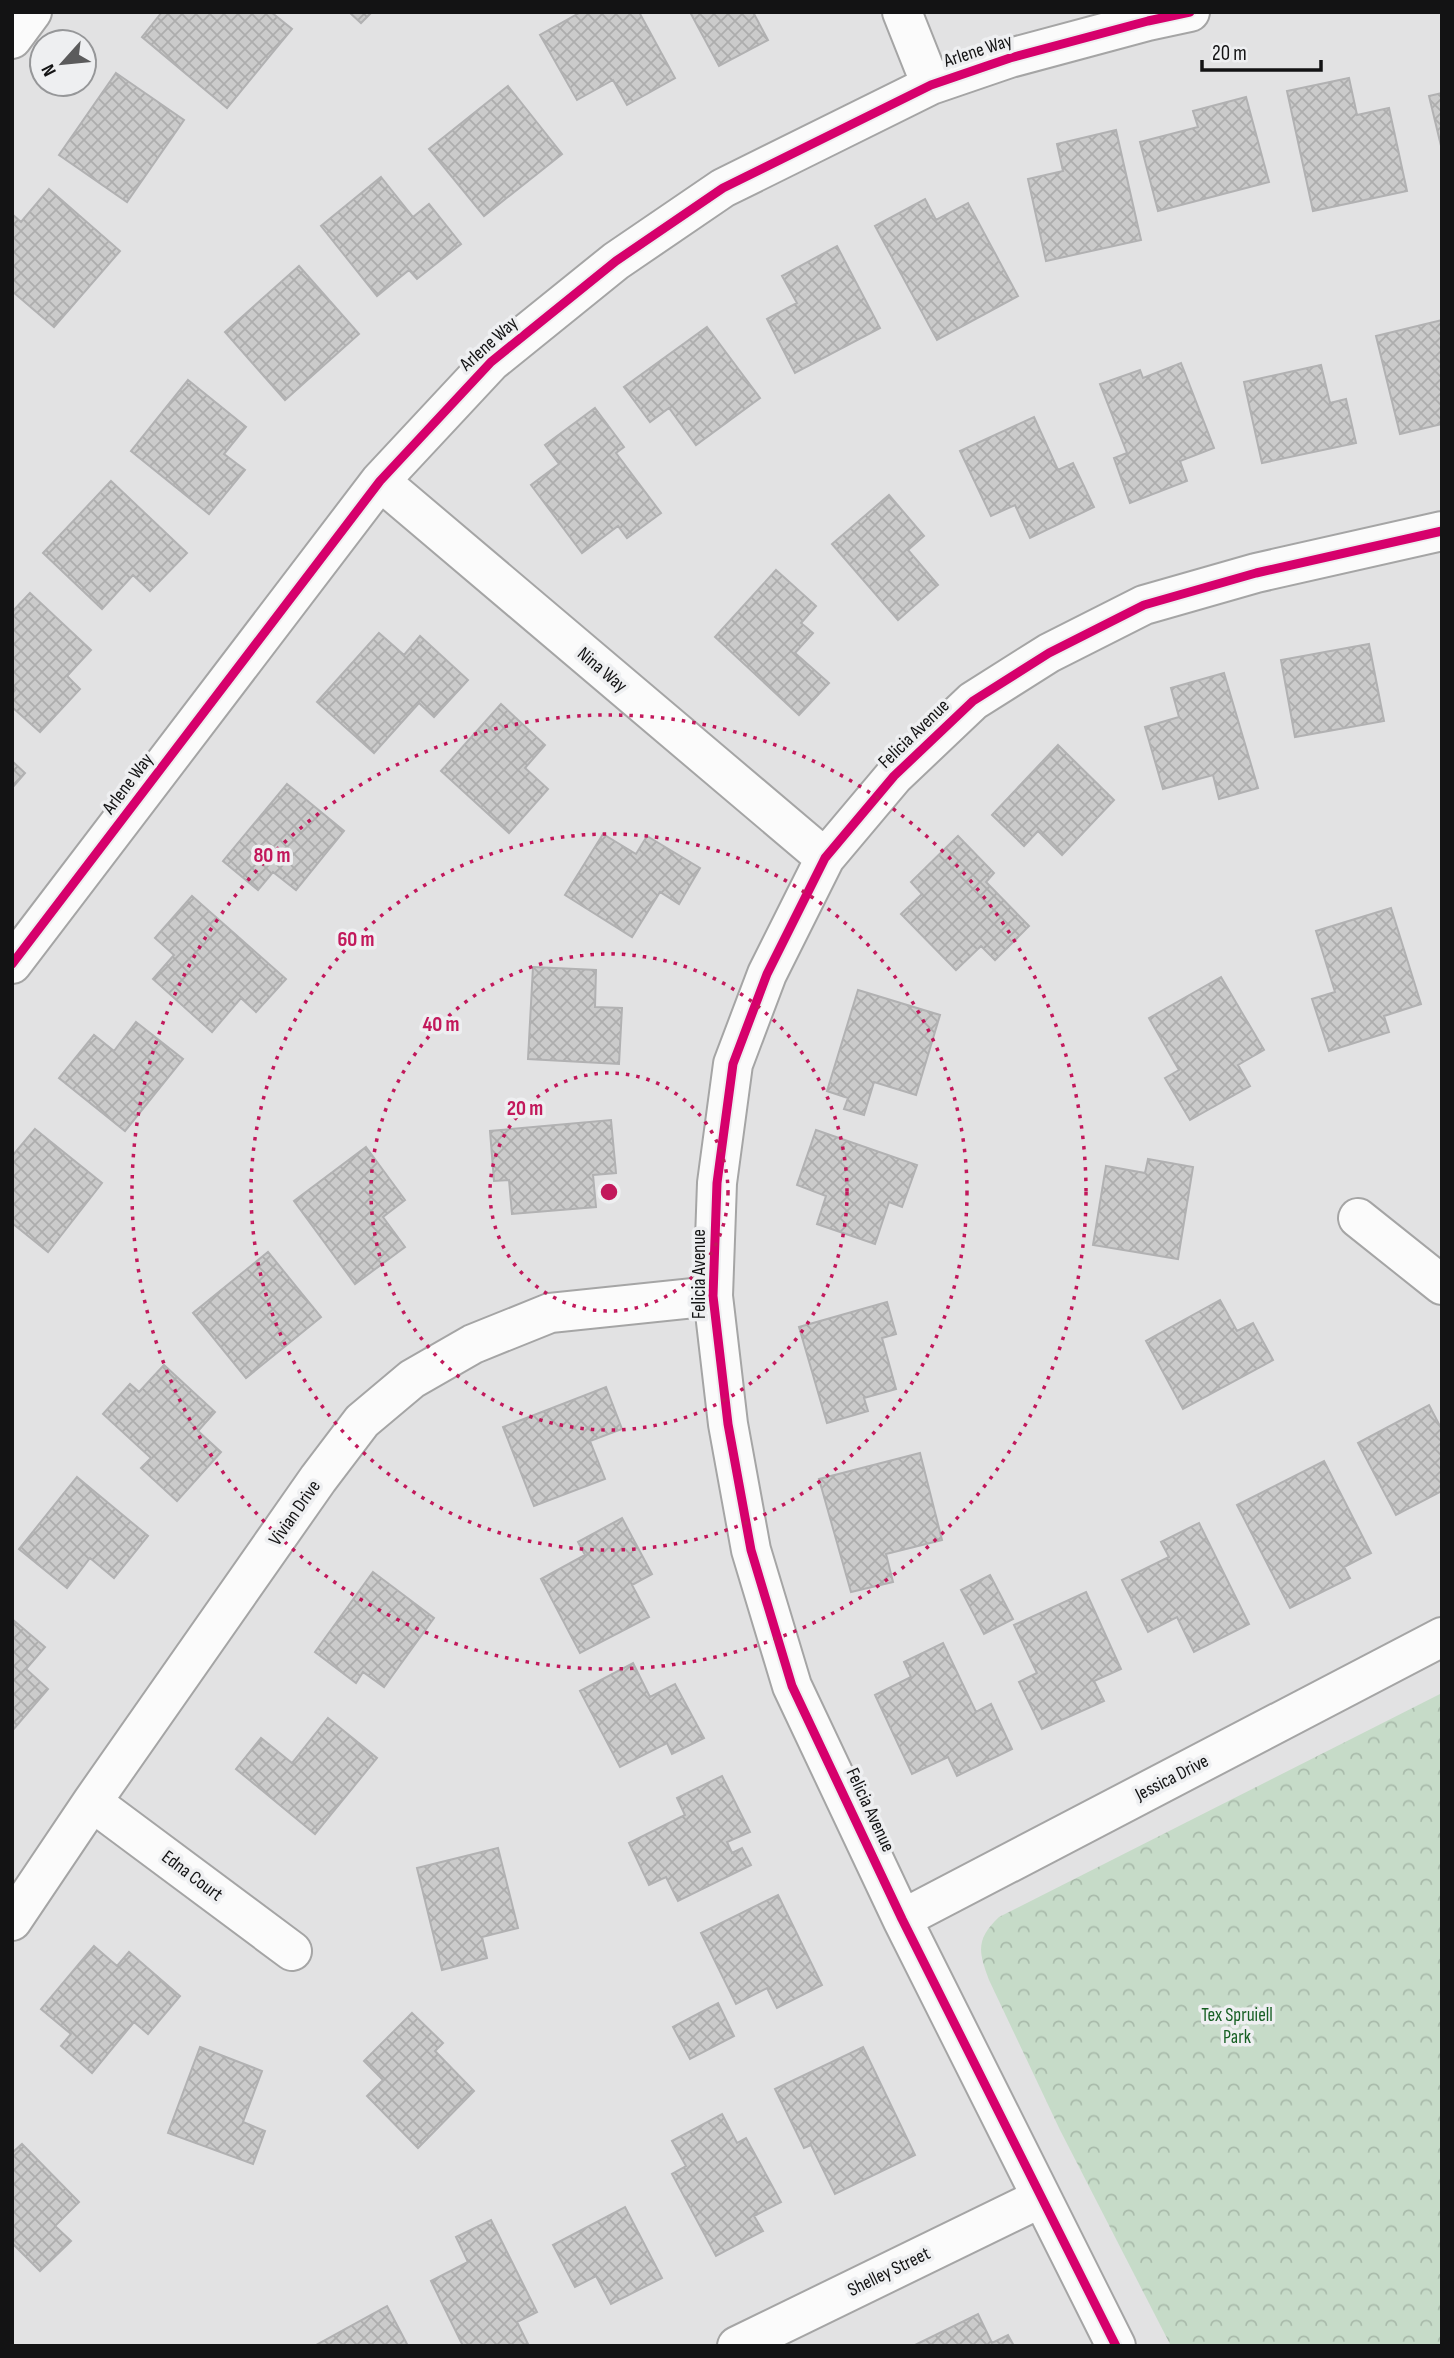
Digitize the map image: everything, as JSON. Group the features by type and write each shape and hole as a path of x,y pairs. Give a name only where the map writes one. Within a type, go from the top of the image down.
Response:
{"street":[{"path":"12,39 32,12"},
{"path":"902,12 931,85"},
{"name":"Arlene Way","path":"12,964 380,481 491,362 616,261 723,188 931,85 1010,58 1190,12"},
{"name":"Nina Way","path":"380,481 825,858"},
{"name":"Felicia Avenue","path":"1116,2346 902,1919 792,1686 751,1550 728,1424 713,1296 717,1183 733,1064 767,974 825,858 894,776 974,701 1049,653 1144,605 1256,572 1442,531"},
{"path":"1358,1218 1442,1285"},
{"name":"Vivian Drive","path":"12,1921 92,1802 362,1421 402,1387 473,1343 550,1313 713,1296"},
{"name":"Jessica Drive","path":"902,1919 1442,1637"},
{"name":"Edna Court","path":"92,1802 292,1951"},
{"name":"Shelley Street","path":"737,2346 1041,2198"}],"green space":[{"name":"Tex Spruiell Park","path":"1442,1693 1442,2346 1171,2346 1060,2130 989,1980 981,1953 983,1939 999,1917"}],"building":[{"path":"162,12 271,12 292,29 227,108 142,37"},
{"path":"349,12 372,12 361,23"},
{"path":"581,12 639,12 675,78 627,105 613,80 577,100 540,35"},
{"path":"690,12 753,12 768,40 719,66"},
{"path":"116,73 184,120 127,202 59,155"},
{"path":"1349,78 1357,115 1389,108 1407,191 1313,211 1287,91"},
{"path":"508,86 562,154 484,216 429,149"},
{"path":"1442,93 1442,150 1429,96"},
{"path":"1246,97 1269,182 1158,211 1140,142 1198,127 1193,111"},
{"path":"1116,130 1141,240 1046,261 1028,179 1063,171 1057,144"},
{"path":"381,177 413,217 429,204 461,244 417,279 409,270 377,296 321,226"},
{"path":"49,189 120,251 54,327 12,291 12,214 21,222"},
{"path":"925,199 936,220 968,203 1018,296 937,340 875,226"},
{"path":"837,246 880,328 795,373 767,319 797,303 782,276"},
{"path":"299,266 359,334 285,400 225,332"},
{"path":"1442,320 1442,424 1400,434 1376,336"},
{"path":"707,327 760,398 696,445 669,408 650,422 624,387"},
{"path":"1181,363 1214,448 1180,461 1187,481 1130,503 1114,458 1127,453 1100,384 1140,370 1143,378"},
{"path":"1321,365 1330,403 1346,399 1356,443 1262,463 1244,382"},
{"path":"188,380 246,427 224,454 245,470 209,514 131,451"},
{"path":"595,408 624,447 616,453 661,513 627,538 618,526 582,553 531,485 559,464 545,445"},
{"path":"1034,417 1058,470 1073,463 1094,507 1030,538 1015,505 991,516 960,451"},
{"path":"111,481 187,553 150,591 133,575 102,609 43,553"},
{"path":"889,495 924,536 908,550 938,585 898,620 832,544"},
{"path":"776,570 816,606 801,623 813,633 795,653 829,683 799,715 715,637"},
{"path":"30,593 91,650 67,676 80,689 40,732 12,707 12,694 15,690 12,687 12,612"},
{"path":"379,633 404,655 420,636 468,680 434,717 419,703 374,753 317,702"},
{"path":"1369,644 1384,721 1295,737 1281,660"},
{"path":"1224,673 1258,788 1219,799 1213,775 1163,789 1145,727 1179,717 1171,688"},
{"path":"501,704 545,745 525,768 548,789 509,833 441,771"},
{"path":"1058,745 1114,800 1062,855 1038,831 1024,846 992,815"},
{"path":"12,761 25,773 12,788"},
{"path":"287,784 344,831 296,890 273,872 258,890 223,861"},
{"path":"603,834 636,854 647,836 700,868 679,904 660,892 632,937 565,895"},
{"path":"958,836 994,873 986,882 1029,926 995,960 981,946 956,970 901,914 922,894 911,882"},
{"path":"192,896 286,979 256,1012 241,998 212,1032 153,979 174,955 155,938"},
{"path":"1391,908 1421,1004 1384,1016 1389,1032 1329,1051 1312,999 1335,992 1316,931"},
{"path":"533,967 596,970 595,1007 622,1008 619,1064 528,1059"},
{"path":"1221,977 1264,1050 1238,1065 1250,1086 1190,1120 1165,1078 1179,1070 1149,1018"},
{"path":"858,990 940,1015 916,1095 874,1082 864,1115 844,1109 848,1098 827,1091"},
{"path":"136,1022 183,1059 125,1131 59,1078 94,1035 114,1051"},
{"path":"611,1120 616,1173 593,1175 596,1207 512,1214 509,1180 494,1181 490,1131"},
{"path":"35,1129 102,1183 48,1252 12,1223 12,1156"},
{"path":"816,1130 917,1165 902,1207 889,1202 875,1244 817,1224 826,1196 797,1185"},
{"path":"366,1147 405,1200 383,1217 405,1247 355,1284 294,1201"},
{"path":"1148,1159 1193,1167 1178,1259 1093,1245 1106,1166 1145,1173"},
{"path":"268,1252 321,1317 246,1378 193,1313"},
{"path":"1220,1300 1237,1331 1253,1323 1273,1360 1183,1409 1146,1341"},
{"path":"887,1302 896,1334 882,1338 896,1389 864,1398 868,1411 827,1423 799,1327"},
{"path":"164,1365 215,1412 198,1431 221,1452 177,1501 141,1468 151,1458 103,1414 130,1384 139,1392"},
{"path":"606,1387 622,1429 590,1441 605,1479 534,1506 503,1427"},
{"path":"1429,1405 1442,1430 1442,1491 1396,1515 1358,1443"},
{"path":"920,1453 942,1540 886,1554 893,1582 851,1592 819,1479"},
{"path":"1324,1461 1371,1553 1344,1567 1350,1578 1290,1608 1237,1505"},
{"path":"77,1477 148,1536 114,1578 90,1558 67,1588 19,1549"},
{"path":"622,1518 652,1574 632,1585 649,1617 580,1653 541,1579 585,1555 578,1542"},
{"path":"1199,1523 1249,1624 1194,1652 1177,1617 1148,1632 1122,1580 1169,1557 1161,1542"},
{"path":"373,1572 434,1618 384,1687 363,1672 356,1683 315,1652"},
{"path":"990,1575 1013,1619 984,1634 961,1590"},
{"path":"1086,1592 1121,1669 1094,1681 1104,1701 1042,1729 1019,1682 1037,1673 1014,1625"},
{"path":"12,1619 45,1647 26,1669 48,1689 12,1731"},
{"path":"943,1643 976,1712 991,1704 1012,1749 957,1776 948,1757 912,1774 875,1695 911,1677 904,1662"},
{"path":"633,1663 650,1697 675,1684 704,1738 672,1754 667,1743 620,1767 580,1691"},
{"path":"328,1718 377,1758 315,1834 236,1769 261,1738 292,1763"},
{"path":"722,1776 750,1832 727,1842 732,1853 742,1848 751,1865 678,1901 666,1877 649,1885 629,1843 685,1815 677,1798"},
{"path":"498,1848 518,1928 482,1937 487,1958 442,1970 417,1868"},
{"path":"778,1895 822,1985 777,2008 767,1988 736,2004 701,1933"},
{"path":"94,1946 117,1966 129,1952 180,1996 148,2034 134,2022 92,2073 61,2046 71,2034 41,2009"},
{"path":"718,2003 734,2036 690,2059 673,2027"},
{"path":"412,2013 443,2043 435,2051 474,2091 418,2148 367,2096 383,2080 364,2061"},
{"path":"200,2047 262,2071 243,2122 265,2131 253,2164 168,2133"},
{"path":"863,2047 915,2155 835,2194 811,2145 804,2148 775,2089"},
{"path":"722,2114 737,2143 746,2138 781,2202 754,2216 763,2231 716,2256 672,2174 686,2166 672,2141"},
{"path":"22,2144 79,2202 55,2226 71,2241 40,2271 12,2243 12,2153"},
{"path":"625,2207 662,2278 611,2304 596,2276 575,2287 553,2245"},
{"path":"491,2220 537,2312 517,2322 529,2346 463,2346 431,2281 468,2262 456,2237"},
{"path":"387,2306 408,2346 316,2346 316,2345"},
{"path":"978,2314 992,2343 1008,2335 1014,2346 913,2346"}],"cycle path":[{"path":"12,964 380,481 491,362 616,261 723,188 931,85 1010,58 1190,12"},
{"path":"1116,2346 902,1919 792,1686 751,1550 728,1424 713,1296 717,1183 733,1064 767,974 825,858 894,776 973,701 1049,653 1144,605 1256,573 1442,531"}]}
